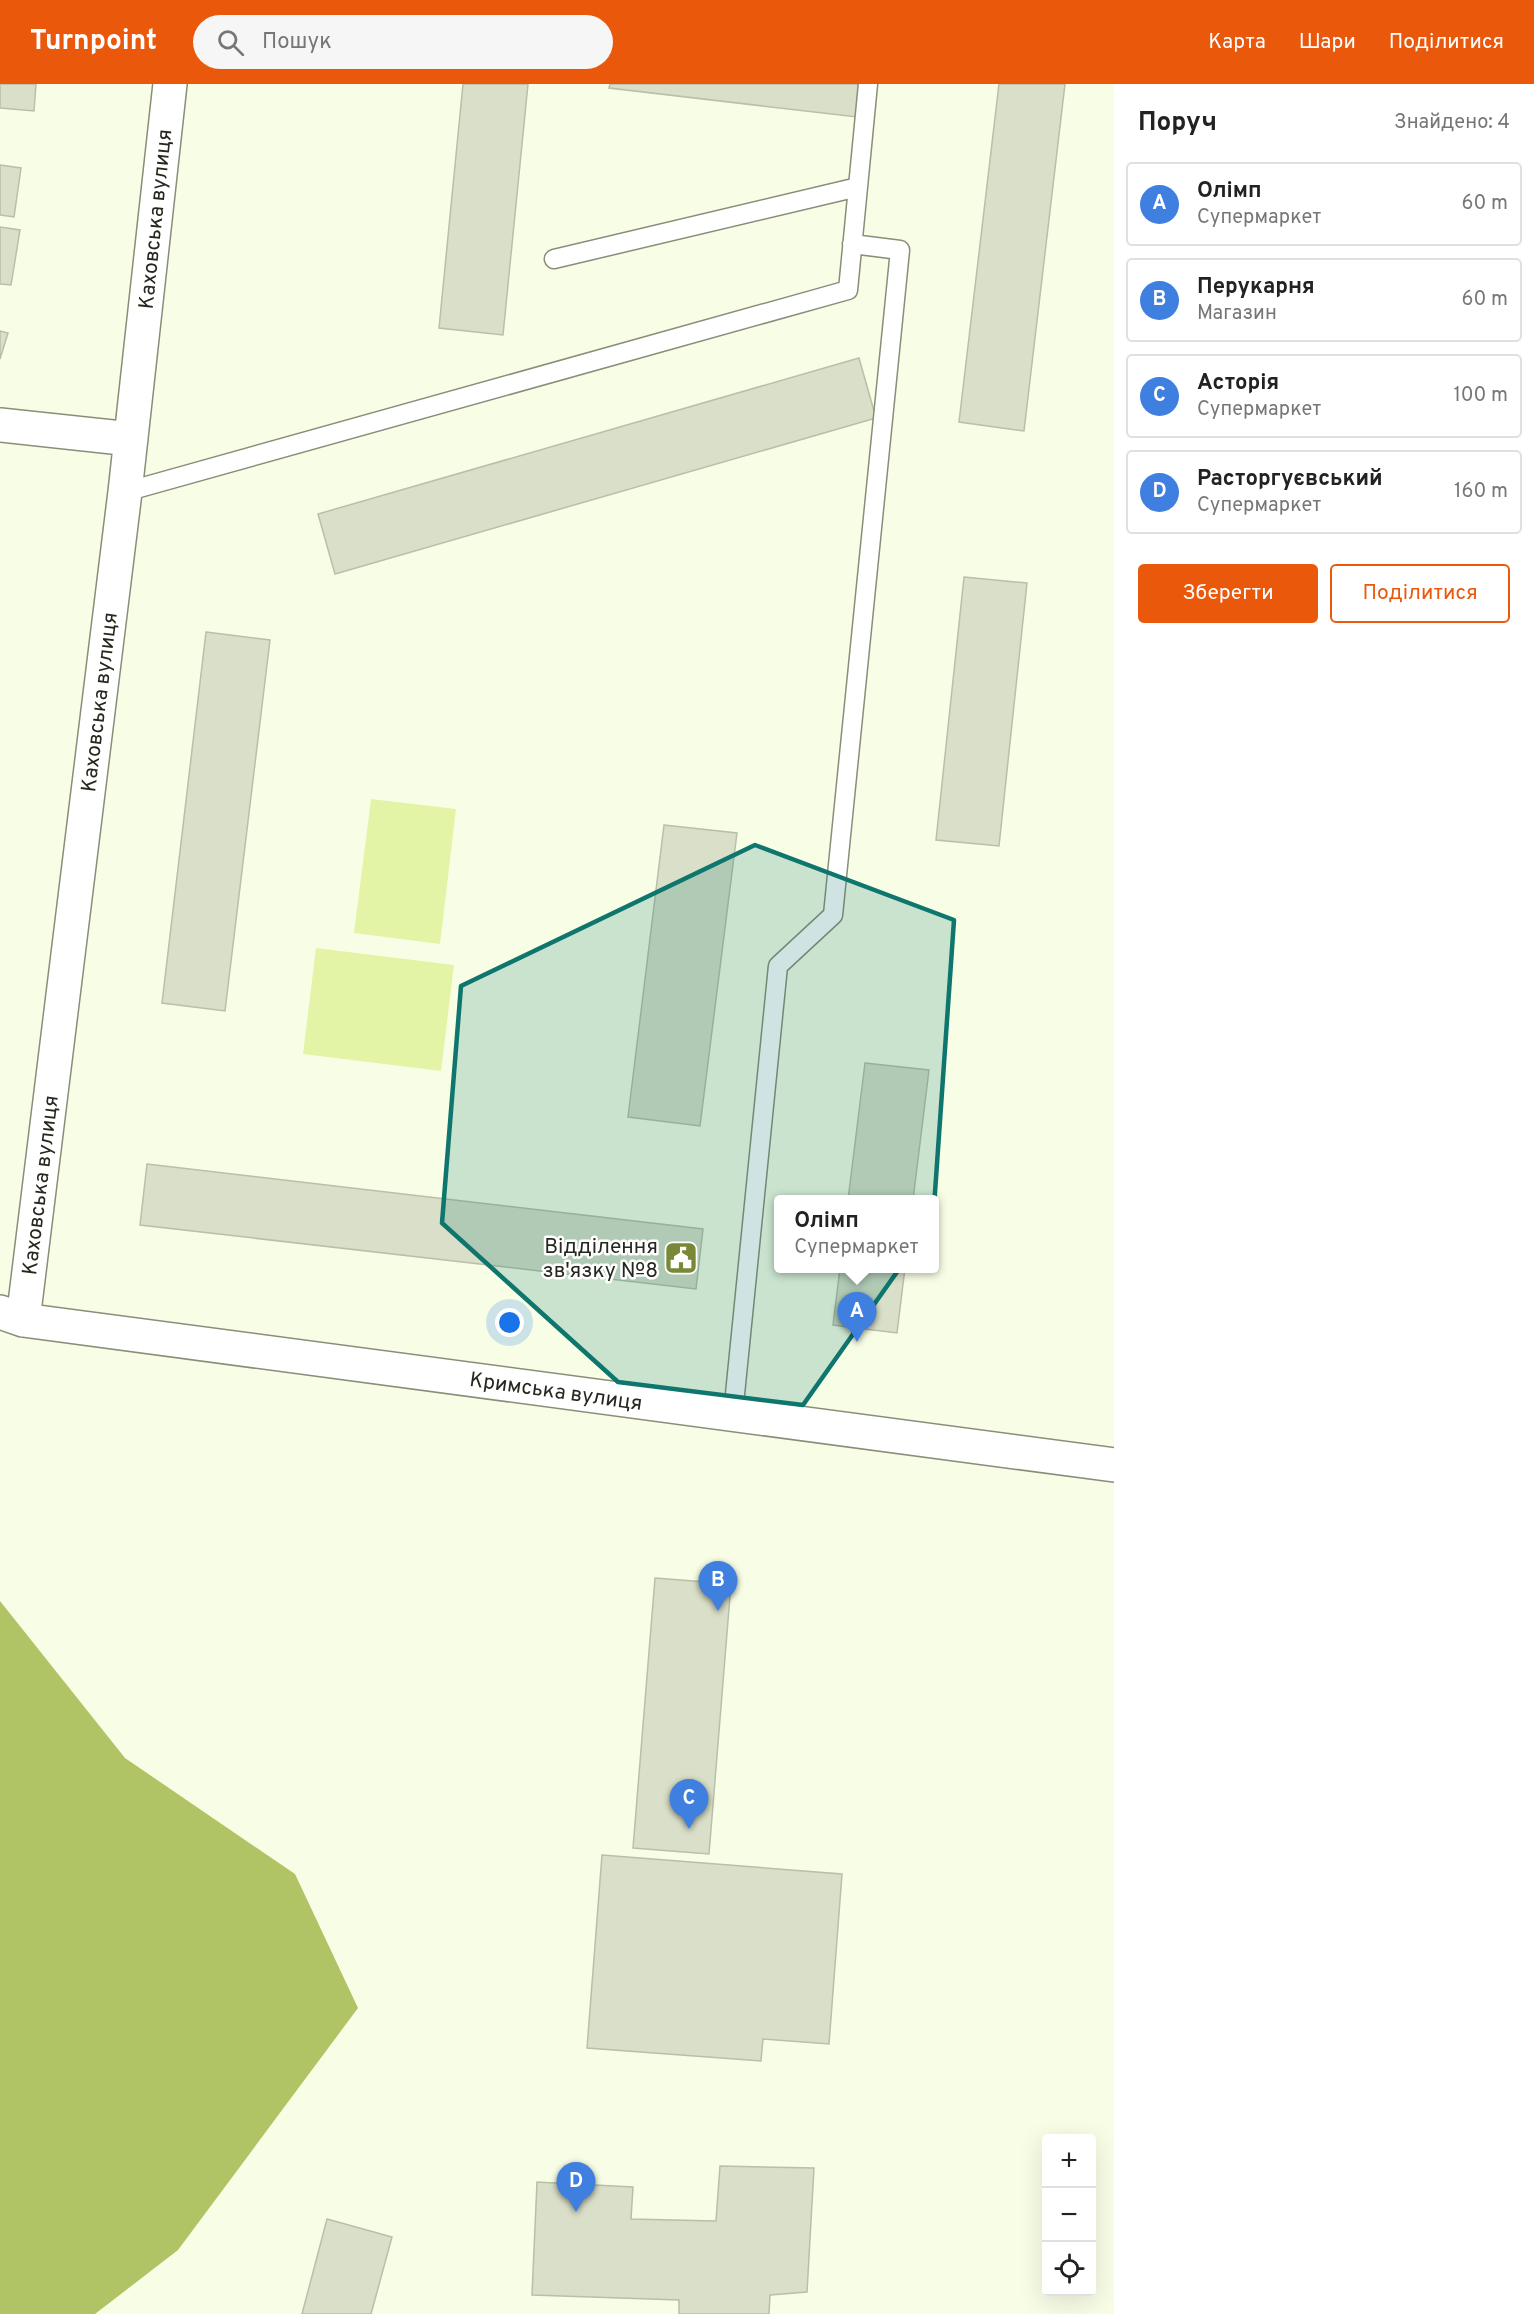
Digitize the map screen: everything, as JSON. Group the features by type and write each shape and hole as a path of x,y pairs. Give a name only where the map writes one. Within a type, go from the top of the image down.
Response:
{"street":[{"name":"Каховська вулиця","path":"12,1316 125,492 170,84"},
{"path":"0,425 131,439"},
{"name":"Кримська вулиця","path":"12,1316 1114,1465"}],"lane":[{"path":"125,492 848,290 868,84"},
{"path":"554,259 858,187"},
{"path":"733,1414 778,966 833,915 849,760 900,250 852,244"}],"highlighted area":[{"path":"755,845 954,920 933,1221 803,1405 618,1382 442,1223 461,986"}],"green space":[{"path":"371,799 456,809 440,944 354,933"},
{"path":"316,948 454,965 441,1071 303,1054"},
{"path":"0,1601 125,1758 295,1874 358,2008 178,2250 95,2314 0,2314"}],"building":[{"path":"0,84 36,84 34,111 0,108"},
{"path":"463,84 528,84 503,335 439,328"},
{"path":"610,84 862,84 857,117 609,88"},
{"path":"999,84 1065,84 1024,431 959,422"},
{"path":"0,165 21,168 14,217 0,215"},
{"path":"0,227 20,230 11,285 0,284"},
{"path":"0,331 8,333 0,359"},
{"path":"859,358 876,418 335,574 318,514"},
{"path":"964,577 1027,583 999,846 936,840"},
{"path":"206,632 270,640 225,1011 162,1003"},
{"path":"664,825 737,833 700,1126 628,1117"},
{"path":"865,1063 929,1070 914,1195 849,1195"},
{"path":"147,1164 703,1229 696,1289 140,1225"},
{"path":"839,1273 904,1273 897,1333 833,1325"},
{"path":"655,1578 731,1584 709,1854 633,1848"},
{"path":"602,1855 842,1874 829,2044 763,2039 761,2061 587,2048"},
{"path":"720,2166 814,2168 807,2292 770,2295 769,2314 679,2314 679,2300 532,2295 537,2182 633,2187 631,2219 716,2221"},
{"path":"327,2219 392,2237 371,2314 302,2314"}],"place":[{"name":"Відділення зв'язку №8","path":"681,1258"},
{"name":"Олімп","path":"857,1342"},
{"name":"Перукарня","path":"718,1611"},
{"name":"Асторія","path":"689,1829"},
{"name":"Расторгуєвський","path":"576,2212"}]}
